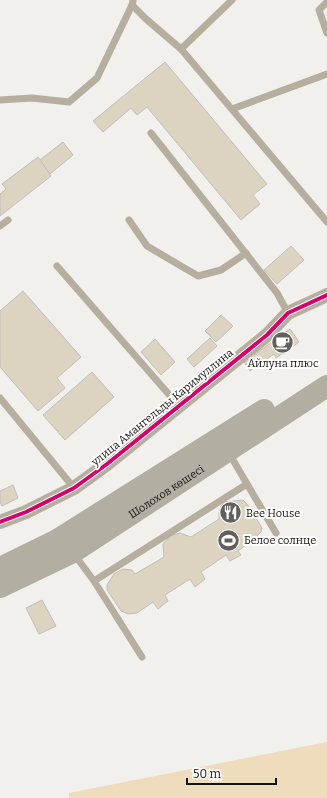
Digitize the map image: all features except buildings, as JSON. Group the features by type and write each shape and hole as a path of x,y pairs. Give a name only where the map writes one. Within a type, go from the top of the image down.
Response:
{"highway":[{"name":"Шолохов көшесі","path":"0,568 58,540 327,370"},
{"name":"Шолохов көшесі","path":"0,587 73,552 186,478 229,452 327,386"}],"street":[{"name":"улица Амангельды Каримуллина","path":"0,521 26,512 74,488 267,335 288,313 327,295"}],"lane":[{"path":"181,49 232,0"},
{"path":"0,100 32,98 69,102 97,78 133,2 146,19 181,49 327,222"},
{"path":"327,2 319,10 327,33"},
{"path":"232,109 327,74"},
{"path":"151,133 277,293 288,313"},
{"path":"0,226 8,220"},
{"path":"129,220 147,246 198,276 221,270 246,253"},
{"path":"57,266 179,406"},
{"path":"0,398 74,488"},
{"path":"229,452 276,533"},
{"path":"94,581 247,484"},
{"path":"73,552 94,581 142,657"}],"shaded area":[{"path":"327,742 327,798 69,798 69,793"}],"cycle path":[{"path":"0,522 26,512 74,488 107,464 267,335 288,313 327,295"}],"place":[{"name":"Айлуна плюс","path":"283,343"},
{"name":"Bee House","path":"230,513"},
{"name":"Белое солнце","path":"228,540"}]}
